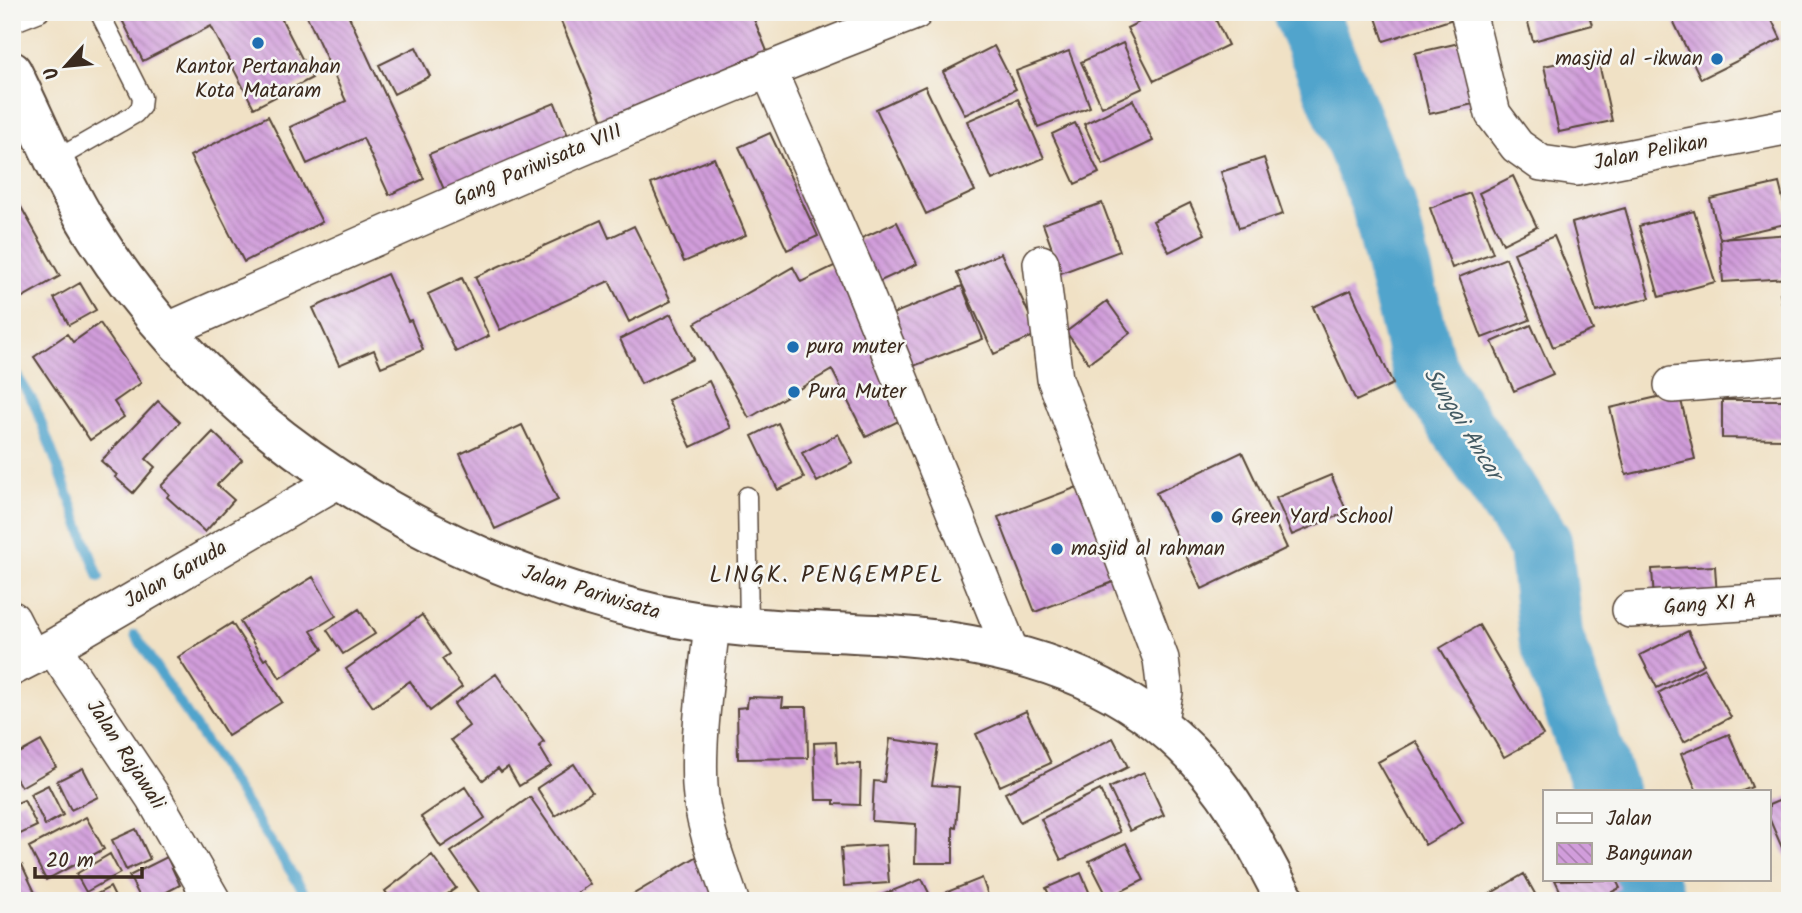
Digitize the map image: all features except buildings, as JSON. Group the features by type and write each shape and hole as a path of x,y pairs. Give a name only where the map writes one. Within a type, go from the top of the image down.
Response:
{"street":[{"name":"Gang Pariwisata VIII","path":"166,331 446,206 768,69 915,12"},
{"name":"Jalan Pelikan","path":"1468,12 1493,114 1517,146 1541,163 1576,168 1790,126"},
{"path":"768,69 858,275 1011,652"},
{"name":"Jalan Pariwisata","path":"12,71 90,228 166,331 243,406 339,480 391,512 501,565 559,587 618,604 661,615 712,623 953,641 1011,652 1054,665 1093,682 1159,726 1212,779 1238,814 1286,901"},
{"path":"1041,263 1055,379 1161,659 1165,692 1159,726"},
{"path":"1672,385 1790,375"},
{"name":"Jalan Garuda","path":"32,658 339,480"},
{"name":"Gang XI A","path":"1630,610 1790,600"},
{"name":"Jalan Rajawali","path":"12,619 32,658 153,797 213,901"},
{"path":"712,623 700,787 708,828 731,901"}],"lane":[{"path":"12,23 40,12"},
{"path":"55,160 135,114 141,107 142,96 99,12"},
{"path":"747,496 749,627"}],"waterway":[{"name":"Sungai Ancar","path":"1305,12 1383,203 1424,369 1540,544 1551,638 1605,790"},
{"path":"12,368 34,403 99,577"},
{"path":"135,635 310,901"},
{"name":"Sungai Ancar","path":"1644,881 1654,901"}],"place":[{"name":"Kantor Pertanahan Kota Mataram","path":"258,43"},
{"name":"masjid al -ikwan","path":"1717,59"},
{"name":"pura muter","path":"793,347"},
{"name":"Pura Muter","path":"794,392"},
{"name":"Green Yard School","path":"1217,517"},
{"name":"masjid al rahman","path":"1057,549"}],"district":[{"name":"LINGK. PENGEMPEL","path":"827,576"}]}
